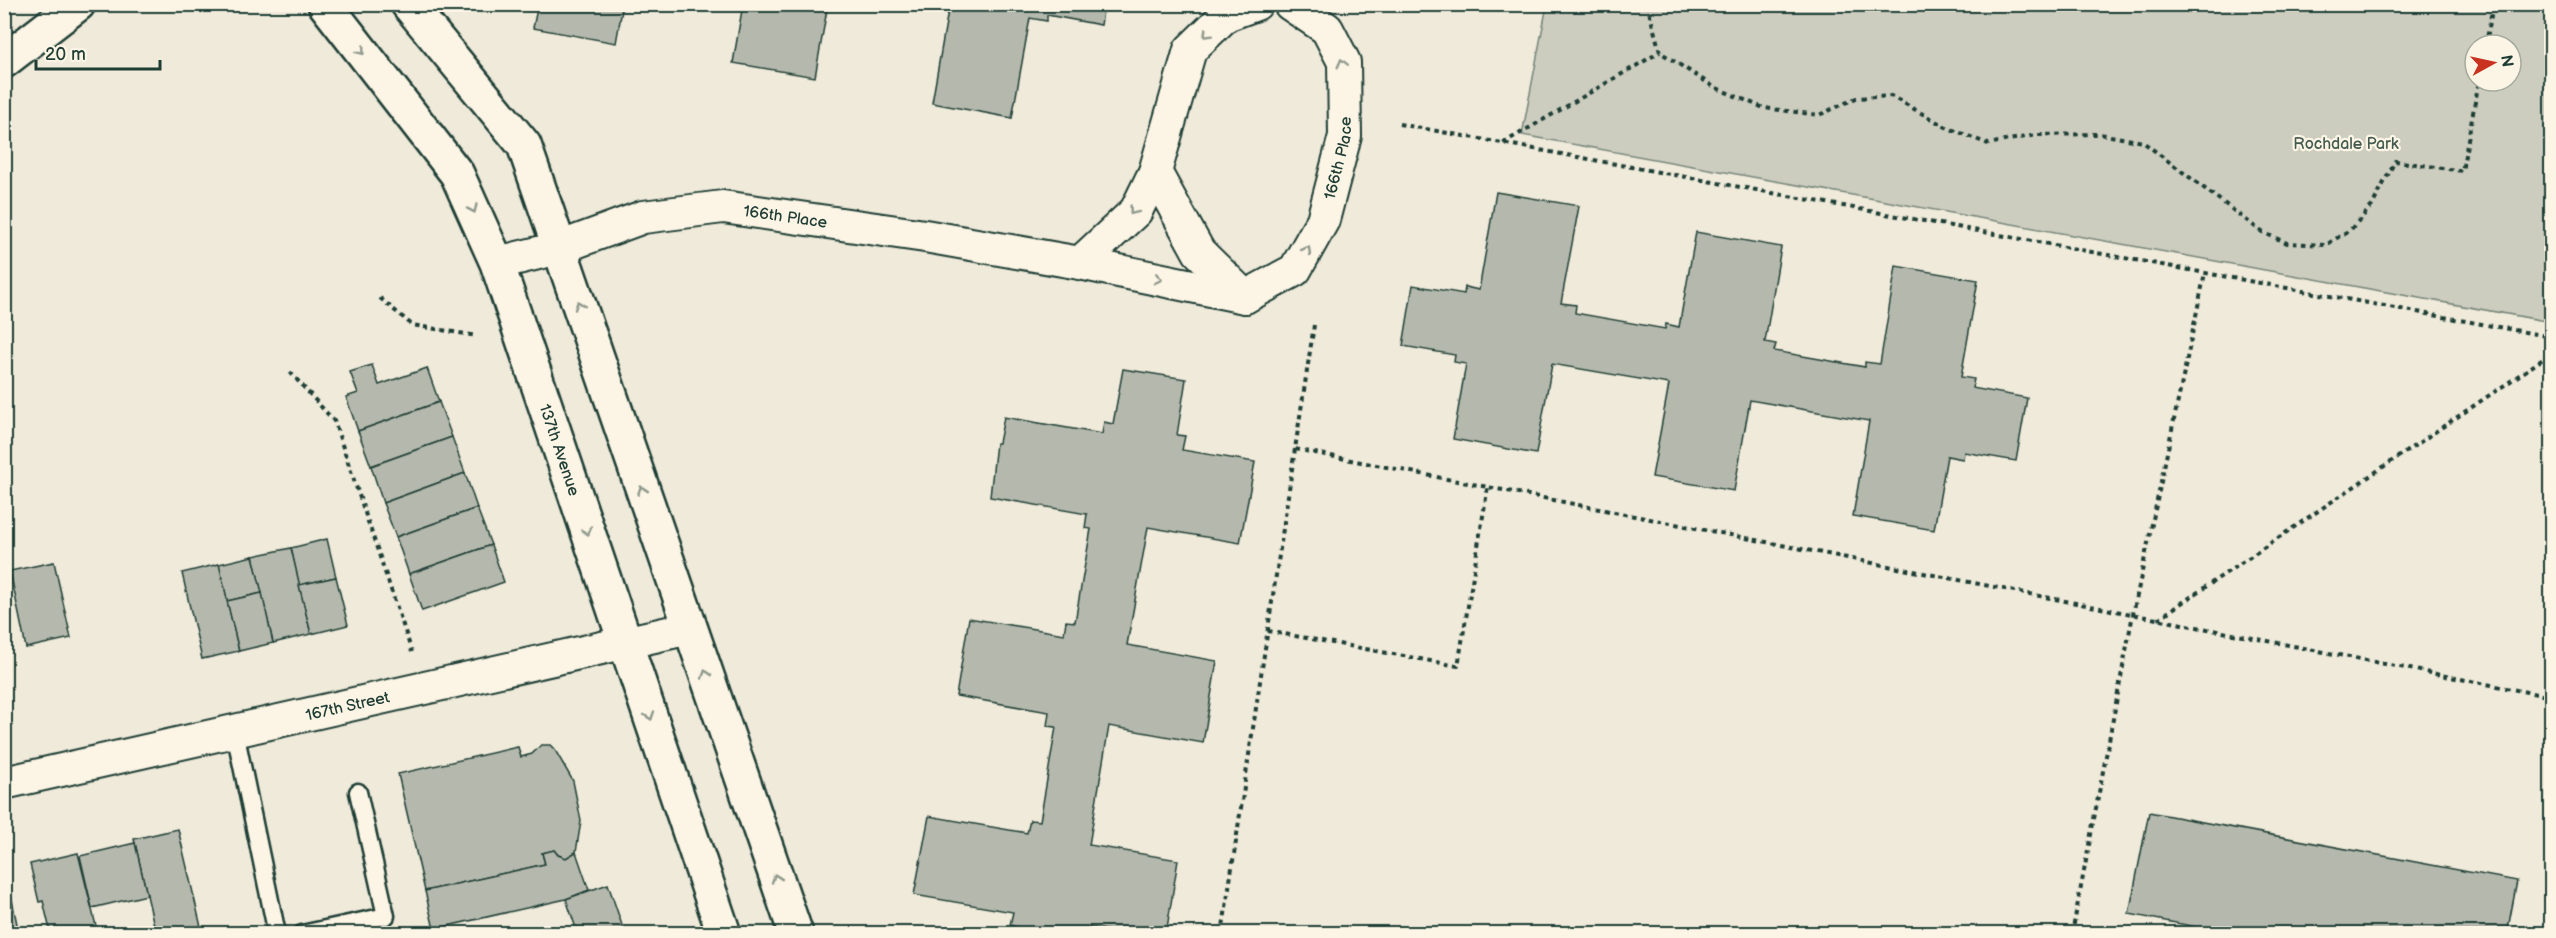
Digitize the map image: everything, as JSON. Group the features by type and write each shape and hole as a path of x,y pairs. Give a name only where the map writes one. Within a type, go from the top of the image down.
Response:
{"street":[{"path":"4,61 78,4"},
{"name":"137th Avenue","path":"325,4 457,174 496,263 724,933"},
{"path":"408,4 524,145 795,933"},
{"path":"1080,263 1136,211 1155,172 1190,50 1226,15 1256,4"},
{"name":"166th Place","path":"496,263 559,248 643,217 723,207 925,236 1080,263 1245,297 1295,270 1323,220 1345,136 1344,62 1327,29 1290,4"},
{"path":"1155,172 1198,252 1245,297"},
{"name":"167th Street","path":"4,783 690,628"}],"lane":[{"path":"235,732 277,933"},
{"path":"302,933 386,916 358,792"}],"path":[{"path":"1647,4 1660,52 1714,87 1764,108 1819,115 1856,98 1891,96 1946,127 1988,144 2036,135 2100,134 2143,142 2262,232 2288,243 2326,245 2351,230 2372,206 2395,160 2463,171 2477,93"},
{"path":"2488,33 2493,4"},
{"path":"1503,144 1660,52"},
{"path":"1399,124 2552,338"},
{"path":"2072,933 2133,614 2205,273"},
{"path":"380,298 412,325 477,336"},
{"path":"1222,933 1314,325"},
{"path":"2158,620 2552,353"},
{"path":"290,372 334,422 412,652"},
{"path":"1295,448 2552,697"},
{"path":"1268,631 1458,666 1488,486"}],"green space":[{"name":"Rochdale Park","path":"1547,5 2551,5 2551,322 1522,135"}],"building":[{"path":"538,4 623,4 616,43 533,28"},
{"path":"743,4 828,4 815,77 733,63"},
{"path":"946,4 1104,4 1101,25 1047,15 1047,21 1030,18 1012,118 932,103 949,5"},
{"path":"1496,192 1579,206 1561,303 1576,305 1575,313 1665,329 1666,324 1679,327 1696,232 1781,247 1765,342 1776,344 1774,351 1865,367 1865,362 1880,364 1896,266 1978,280 1961,377 1974,379 1972,388 2027,398 2016,461 1964,452 1963,459 1947,456 1934,530 1853,516 1869,421 1750,400 1734,491 1652,477 1669,384 1552,364 1536,454 1453,439 1466,364 1454,362 1455,355 1403,346 1413,285 1464,294 1465,287 1479,290"},
{"path":"372,365 379,385 427,368 439,402 358,431 346,397 358,393 350,372"},
{"path":"1123,369 1186,379 1177,435 1185,436 1182,450 1255,462 1240,543 1148,527 1127,645 1217,661 1203,743 1109,726 1089,845 1178,860 1166,934 1127,934 1089,927 1088,934 1016,934 1017,927 1010,925 1013,912 914,895 929,816 1027,833 1030,820 1040,821 1056,727 1047,726 1049,712 956,696 969,618 1064,634 1066,621 1075,622 1091,529 1085,528 1087,514 990,497 996,443 999,443 1004,417 1102,434 1104,422 1113,424"},
{"path":"439,402 452,437 371,466 358,431"},
{"path":"452,437 465,473 383,503 371,466"},
{"path":"465,473 477,508 396,537 383,503"},
{"path":"477,508 491,545 409,574 396,537"},
{"path":"327,539 336,577 299,585 291,548"},
{"path":"491,545 504,582 422,611 409,574"},
{"path":"291,548 311,634 273,643 253,556"},
{"path":"253,556 262,593 227,601 219,564"},
{"path":"54,562 71,638 26,648 10,571"},
{"path":"219,564 239,651 202,659 182,573"},
{"path":"336,577 348,625 311,634 299,585"},
{"path":"262,593 273,643 239,651 227,601"},
{"path":"541,745 550,745 555,750 573,781 581,821 576,852 566,858 558,855 554,850 542,853 545,864 425,891 398,774 518,747 521,757 532,754"},
{"path":"2149,812 2517,881 2507,934 2233,934 2129,914"},
{"path":"178,829 201,927 176,934 156,934 134,839"},
{"path":"135,843 147,895 92,908 80,856"},
{"path":"554,850 558,855 566,858 576,852 589,890 566,899 434,929 425,891 545,864 542,853"},
{"path":"78,853 98,934 51,934 43,901 39,902 30,864"},
{"path":"4,875 7,875 19,934 4,934"},
{"path":"608,884 625,934 578,934 566,899"}]}
